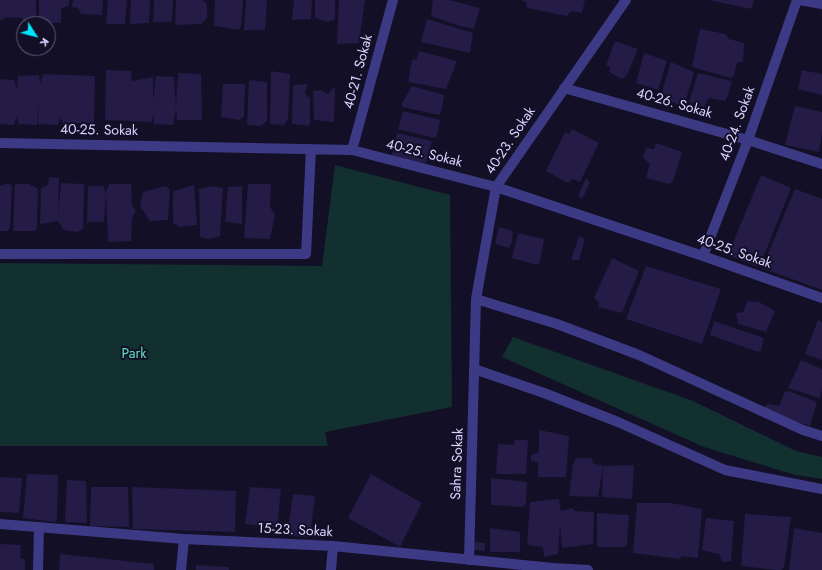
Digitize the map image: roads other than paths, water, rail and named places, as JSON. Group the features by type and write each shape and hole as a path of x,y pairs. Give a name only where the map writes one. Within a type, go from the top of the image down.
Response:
{"street":[{"name":"40-21. Sokak","path":"352,150 393,0"},
{"name":"40-23. Sokak","path":"474,369 476,299 496,187 626,0"},
{"name":"40-24. Sokak","path":"703,256 748,140 797,0"},
{"path":"800,0 822,4"},
{"name":"40-26. Sokak","path":"564,88 748,140 822,164"},
{"name":"40-25. Sokak","path":"0,142 352,150 496,187 703,256 822,298"},
{"path":"0,254 306,254 311,149"},
{"path":"476,299 557,324 639,355 803,430 822,436"},
{"path":"474,369 544,393 618,422 725,470 822,489"},
{"name":"Sahra Sokak","path":"469,560 474,369"},
{"name":"15-23. Sokak","path":"0,524 184,539 333,546 553,569 588,570"},
{"path":"38,570 39,527"},
{"path":"180,570 184,539"},
{"path":"330,570 333,546"}],"park label":[{"name":"Park","path":"134,355"}]}
